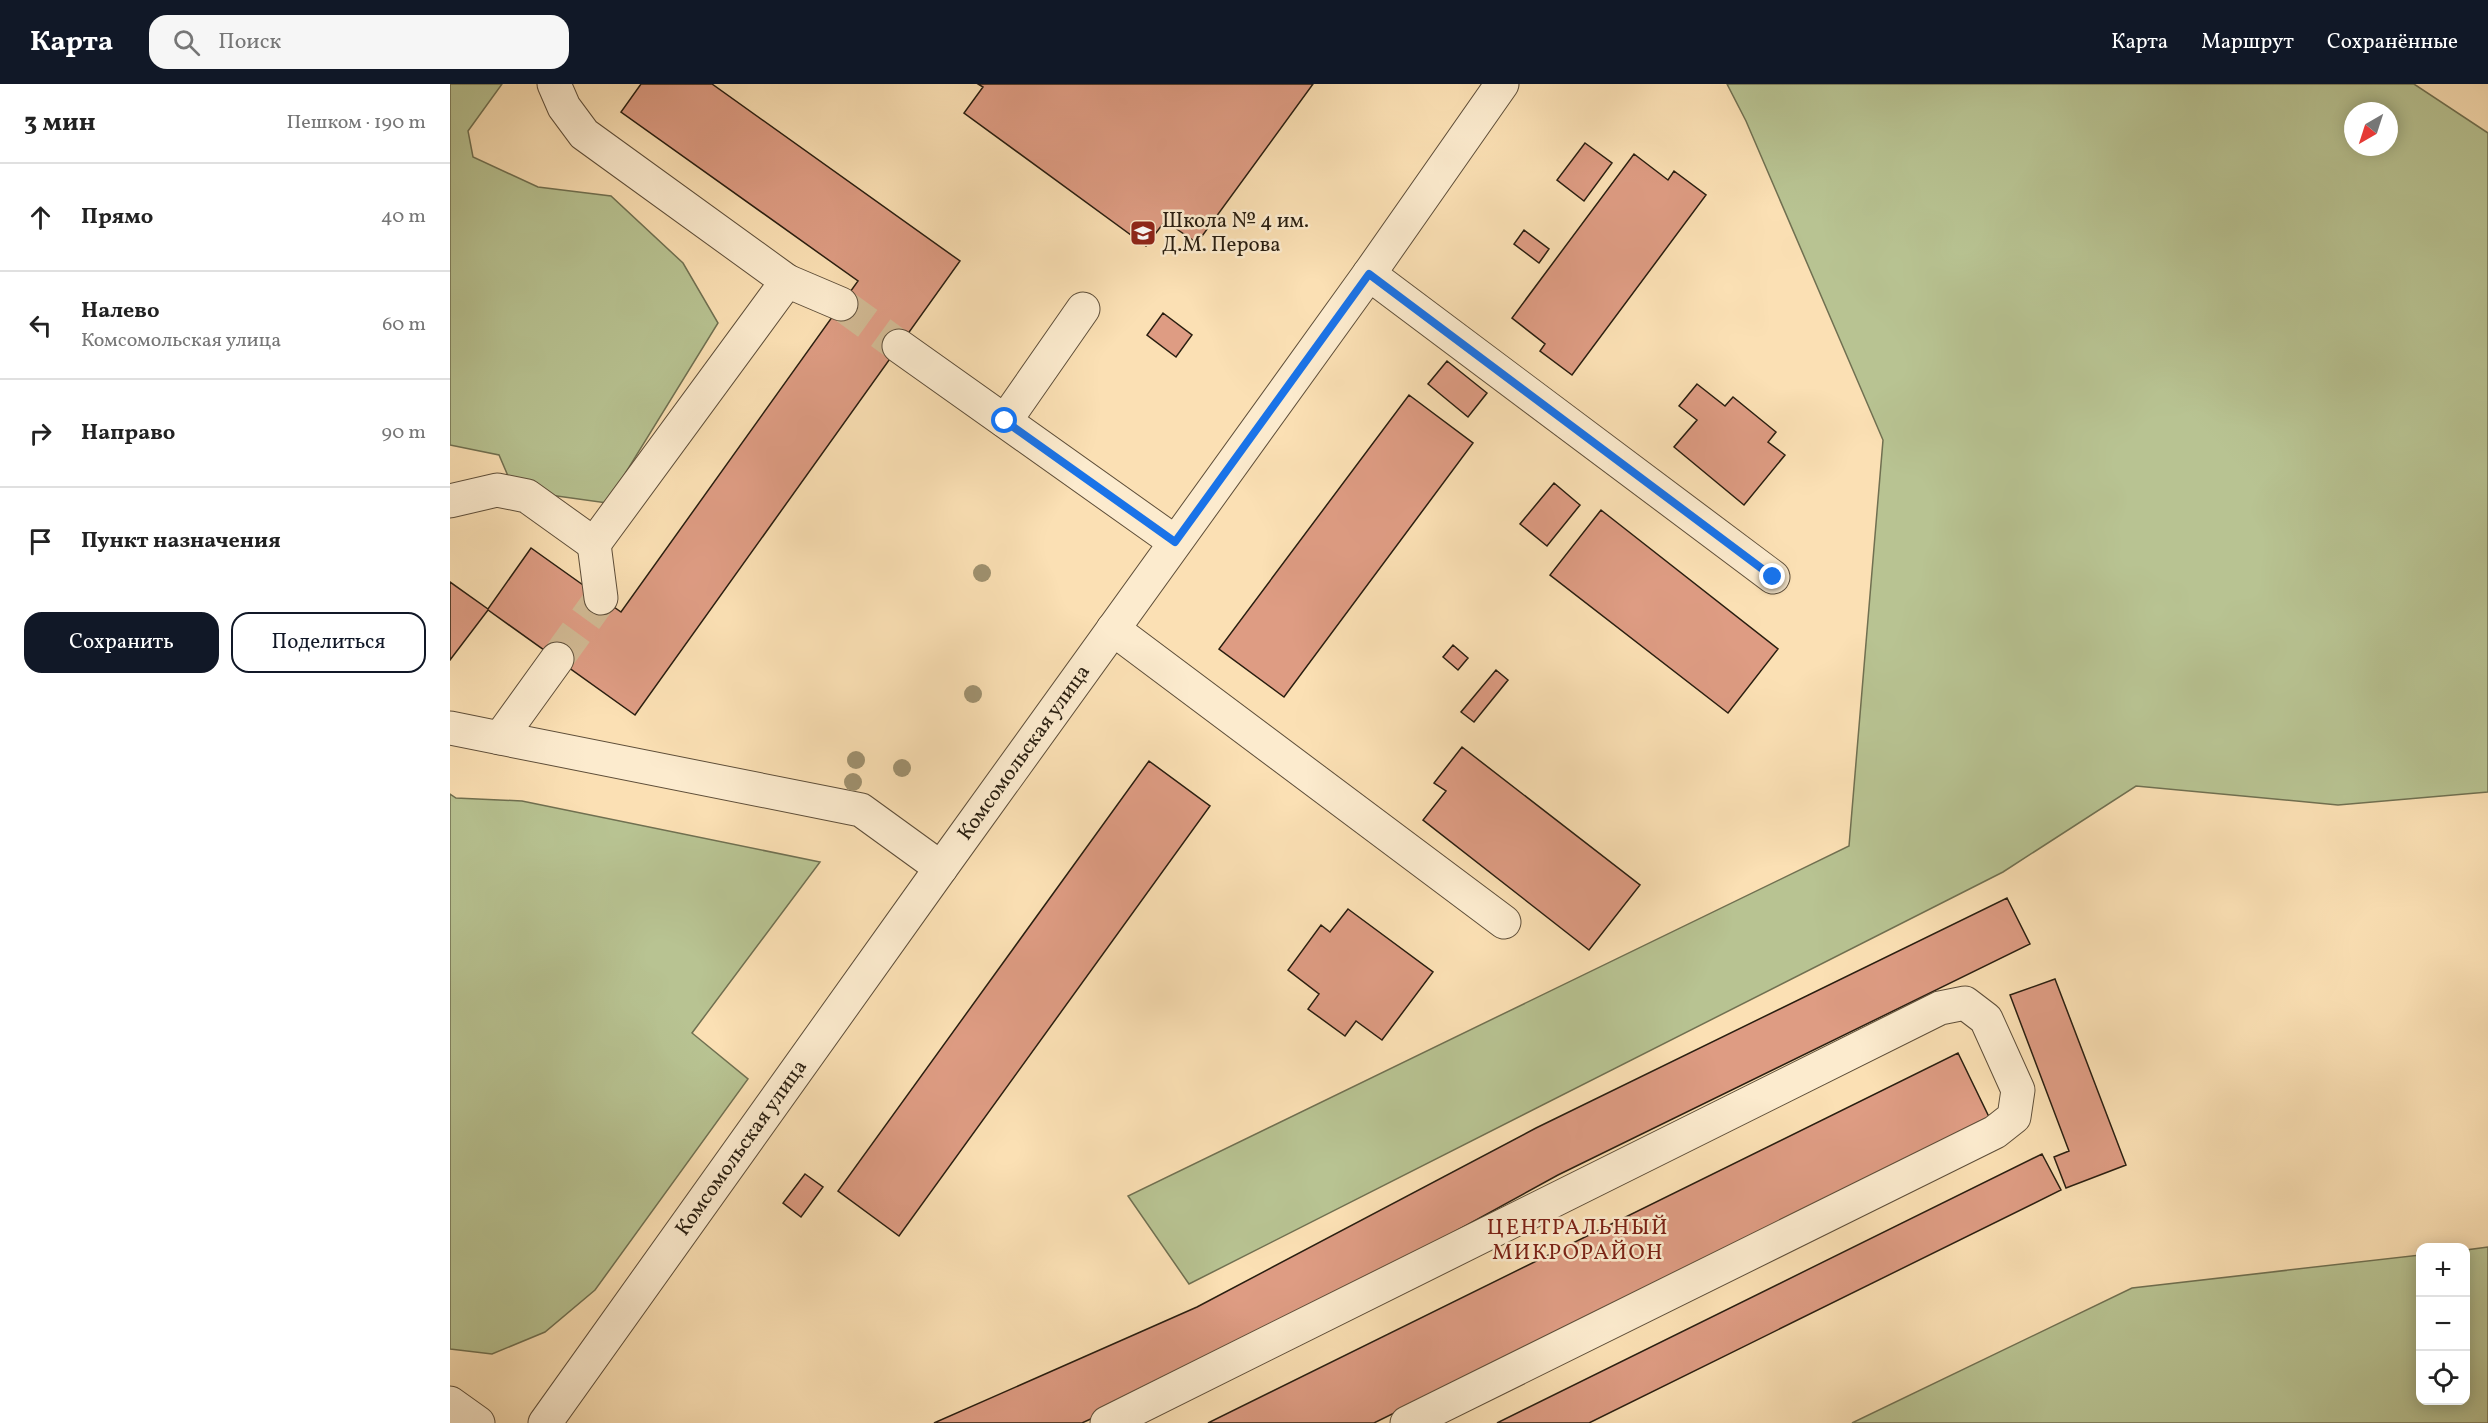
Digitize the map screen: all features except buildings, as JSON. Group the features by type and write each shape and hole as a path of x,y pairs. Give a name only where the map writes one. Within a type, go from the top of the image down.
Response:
{"street":[{"path":"554,84 564,107 584,134 787,281 841,304"},
{"name":"Комсомольская улица","path":"545,1423 1369,274 1502,84"},
{"path":"1369,274 1773,577"},
{"path":"601,598 594,544 787,281"},
{"path":"1005,421 1083,309"},
{"path":"899,346 1175,542"},
{"path":"450,501 497,490 527,496 594,544"},
{"path":"1113,629 1504,922"},
{"path":"500,738 558,659"},
{"path":"450,728 861,810 941,868"},
{"path":"1107,1423 1940,1008 1965,1003 1986,1019 2018,1090 2014,1118 1995,1132 1407,1423"},
{"path":"450,1403 478,1423"}],"green space":[{"path":"450,84 502,84 468,131 473,157 538,187 611,196 683,263 718,323 607,503 514,490 499,455 450,445"},
{"path":"1727,84 2414,84 2488,133 2488,792 2338,805 2136,786 2003,872 1189,1284 1128,1196 1849,846 1883,440 1746,121"},
{"path":"450,794 456,798 522,801 820,862 692,1033 748,1079 595,1290 545,1332 492,1354 450,1349"},
{"path":"2488,1247 2488,1423 1852,1423 2132,1288 2416,1255 2416,1405 2470,1405 2470,1249"}],"tunnel":[{"path":"841,304 899,346"},
{"path":"557,659 601,598"}],"place":[{"name":"Школа № 4 им. Д.М. Перова","path":"1143,233"}],"district":[{"name":"ЦЕНТРАЛЬНЫЙ МИКРОРАЙОН","path":"1578,1240"}],"route":[{"path":"1005,421 1175,542 1369,274 1773,577"}]}
